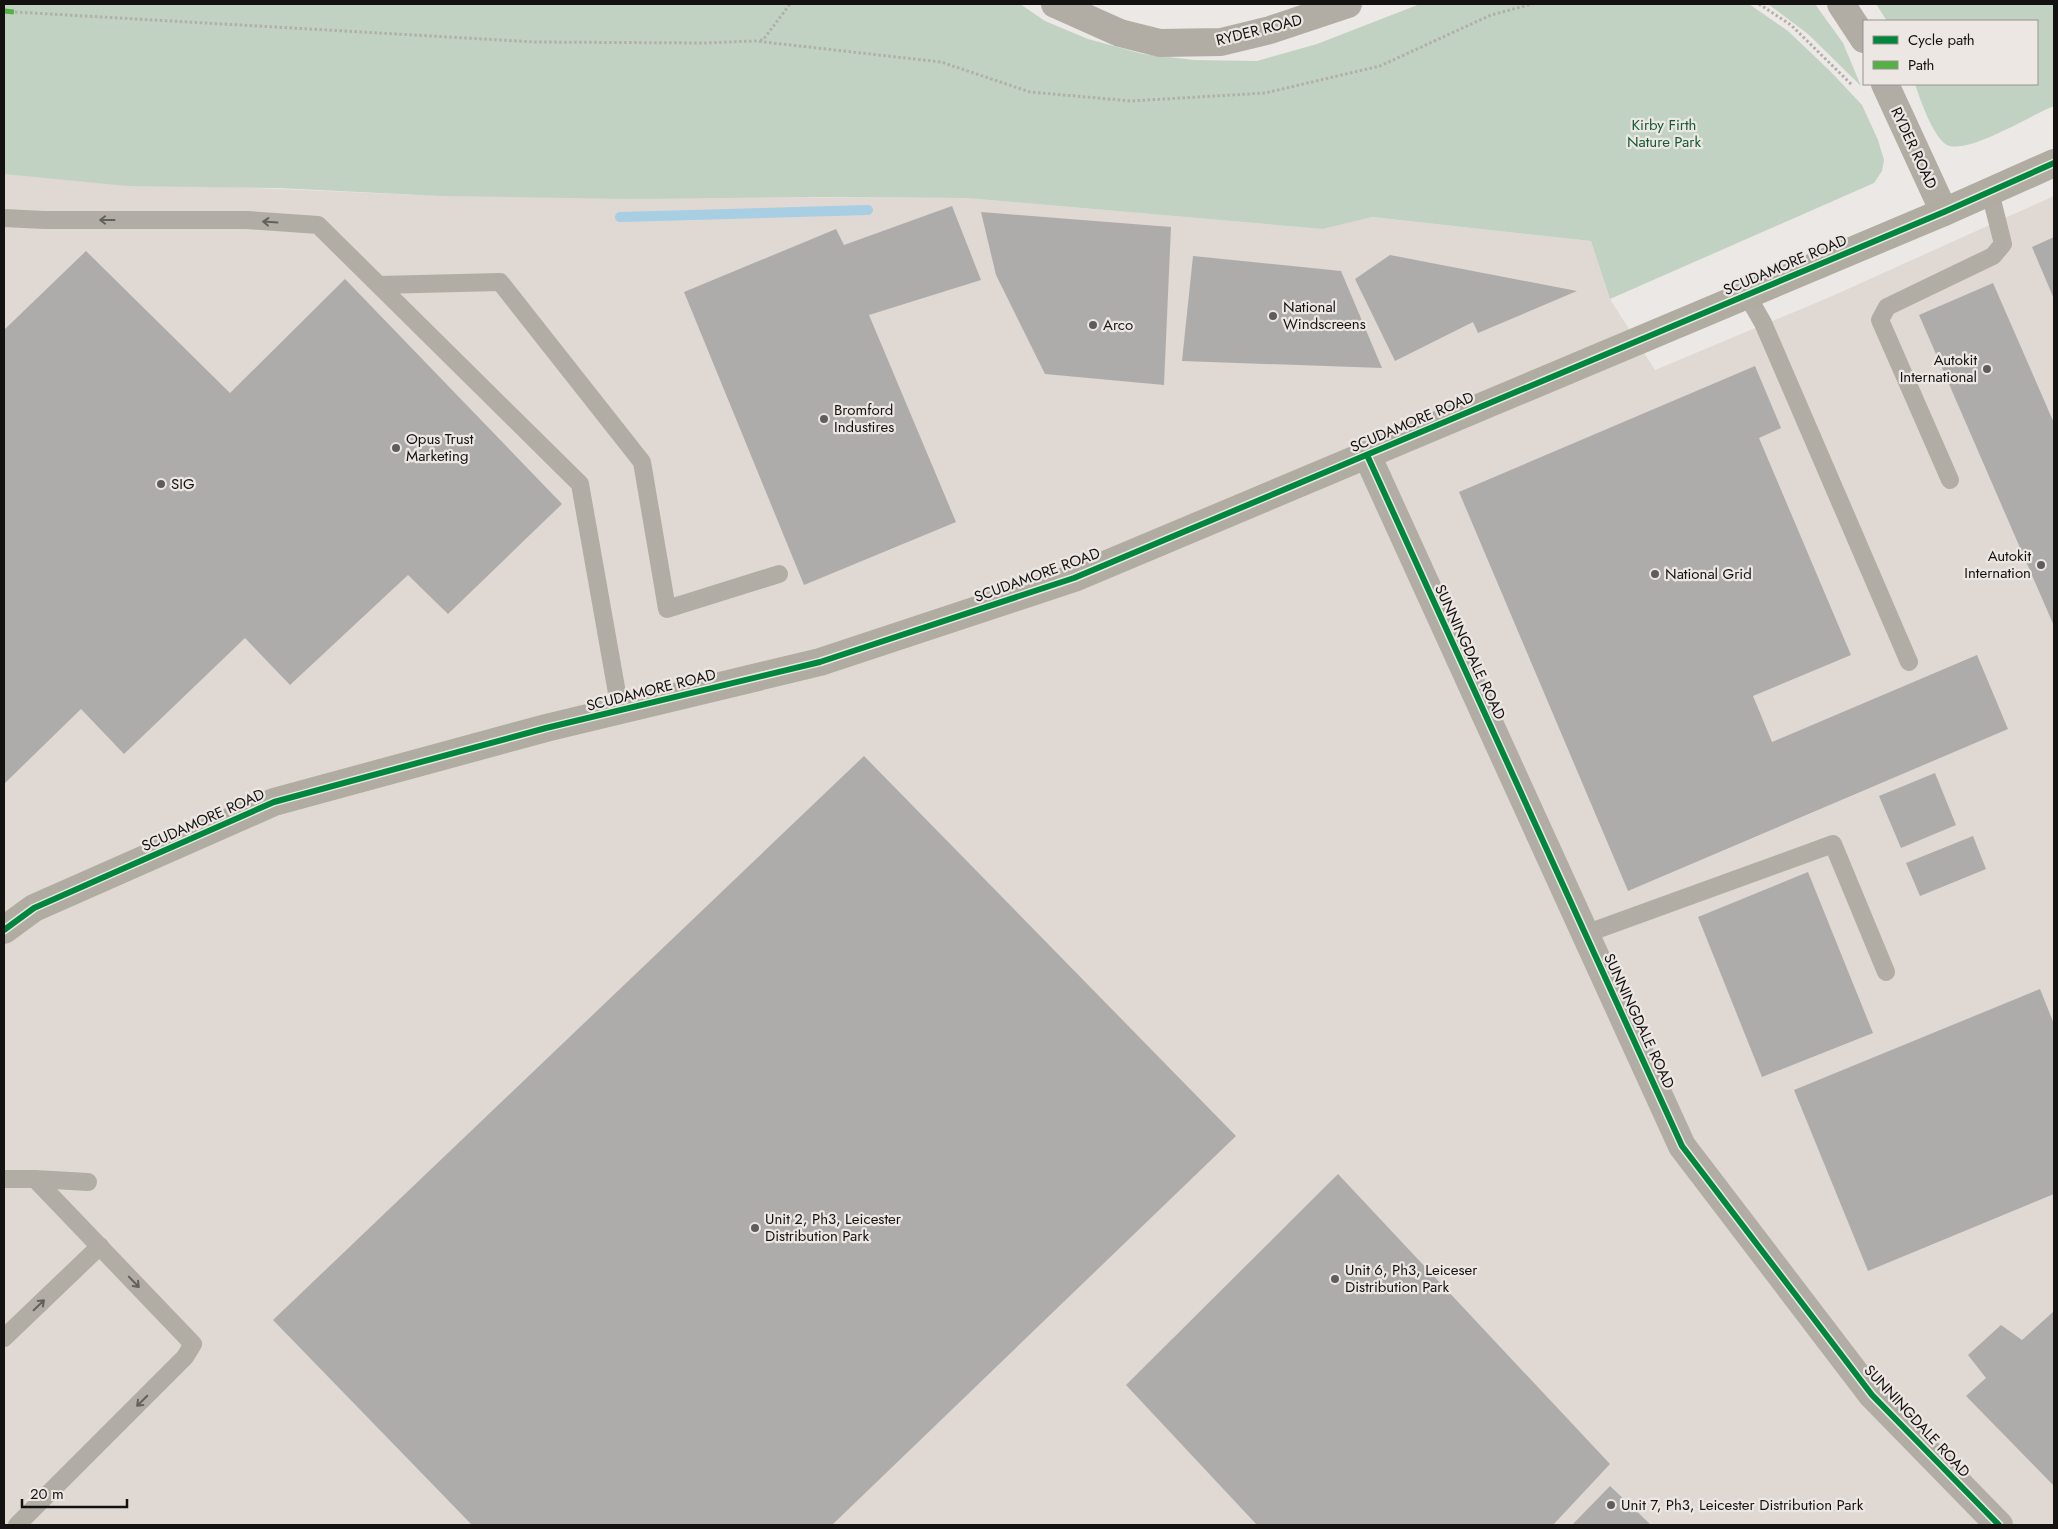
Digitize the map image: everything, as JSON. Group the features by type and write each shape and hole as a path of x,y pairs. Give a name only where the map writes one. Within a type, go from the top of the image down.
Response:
{"street":[{"name":"RYDER ROAD","path":"1055,4 1084,10 1120,33 1160,43 1221,42 1270,30 1348,4"},
{"path":"1841,4 1863,38"},
{"name":"RYDER ROAD","path":"1885,85 1944,212"},
{"name":"SCUDAMORE ROAD","path":"4,930 34,908 274,802 546,728 820,662 1074,578 1944,212 2054,163"},
{"name":"SUNNINGDALE ROAD","path":"1367,455 1682,1146 1872,1395 2000,1525"}],"lane":[{"path":"1950,480 1880,320 1887,307 1993,256 2003,244 1990,192"},
{"path":"4,218 54,220 247,220 318,226 580,484 620,710"},
{"path":"378,285 500,282 642,462 667,609 779,574"},
{"path":"1747,295 1763,323 1909,662"},
{"path":"1585,934 1833,844 1886,972"},
{"path":"4,1179 88,1182"},
{"path":"17,1525 185,1357 192,1344 35,1179"},
{"path":"4,1338 100,1246"}],"path":[{"path":"15,12 535,42 704,44 763,40 790,4"},
{"path":"755,41 941,62 1030,92 1131,101 1265,93 1380,66 1491,15 1532,4"},
{"path":"1759,4 1791,26 1854,86"}],"shaded area":[{"path":"4,172 231,187 440,196 967,198 1323,229 1371,217 1591,241 1610,299 1655,370 1830,297 2054,196 2054,1525 4,1525"}],"green space":[{"name":"Kirby Firth Nature Park","path":"4,4 1020,4 1045,21 1088,39 1143,54 1194,60 1257,61 1317,44 1420,4 1749,4 1788,31 1862,105 1878,140 1884,160 1882,171 1874,183 1610,299 1591,241 1372,217 1323,229 967,198 631,199 440,196 277,188 127,186 4,174"},
{"path":"1768,4 1815,4 1843,43 1861,86 1808,34"},
{"path":"1876,4 2054,4 2054,106 1984,139 1957,147 1947,145 1932,126 1915,85 2038,85 2038,20 1886,20"}],"building":[{"name":"Bromford Industires","path":"952,206 981,280 869,315 956,522 804,585 684,292 836,229 844,245"},
{"name":"Arco","path":"981,212 1171,227 1164,385 1045,374 996,275"},
{"path":"2054,237 2054,299 2032,247"},
{"name":"SIG","path":"86,251 230,393 345,279 562,504 448,614 408,575 290,685 245,638 124,754 81,709 4,784 4,330"},
{"path":"1390,255 1577,291 1478,333 1473,322 1395,361 1355,279"},
{"name":"National Windscreens","path":"1193,256 1341,271 1382,368 1182,361"},
{"name":"Autokit International","path":"1993,283 2054,423 2054,626 1919,315"},
{"name":"National Grid","path":"1755,366 1781,428 1759,438 1851,655 1753,696 1772,742 1977,655 2008,729 1628,891 1459,492"},
{"name":"Unit 2, Ph3, Leicester Distribution Park","path":"864,756 1236,1136 832,1525 472,1525 273,1320"},
{"path":"1935,773 1956,825 1901,848 1879,796"},
{"path":"1973,836 1986,869 1920,896 1906,863"},
{"path":"1808,872 1873,1033 1762,1077 1698,917"},
{"path":"2040,989 2054,1024 2054,1194 1868,1271 1794,1090"},
{"name":"Unit 6, Ph3, Leiceser Distribution Park","path":"1338,1174 1610,1464 1553,1525 1257,1525 1126,1385"},
{"path":"2054,1311 2054,1486 1966,1396 1986,1378 1968,1355 2001,1325 2022,1340"},
{"name":"Unit 7, Ph3, Leicester Distribution Park","path":"1610,1486 1651,1525 1572,1525"}],"waterway":[{"path":"620,217 868,210"}],"marked path":[{"path":"4,11 15,12"}],"cycle path":[{"path":"4,930 34,908 274,802 546,728 820,662 1074,578 1944,212 2054,163"},
{"path":"1367,455 1682,1146 1872,1395 1999,1525"}],"place":[{"name":"National Windscreens","path":"1273,316"},
{"name":"Arco","path":"1093,325"},
{"name":"Autokit International","path":"1987,369"},
{"name":"Bromford Industires","path":"824,419"},
{"name":"Opus Trust Marketing","path":"396,448"},
{"name":"SIG","path":"161,484"},
{"name":"Autokit Internation","path":"2041,565"},
{"name":"National Grid","path":"1655,574"},
{"name":"Unit 2, Ph3, Leicester Distribution Park","path":"755,1228"},
{"name":"Unit 6, Ph3, Leiceser Distribution Park","path":"1335,1279"},
{"name":"Unit 7, Ph3, Leicester Distribution Park","path":"1611,1505"}]}
